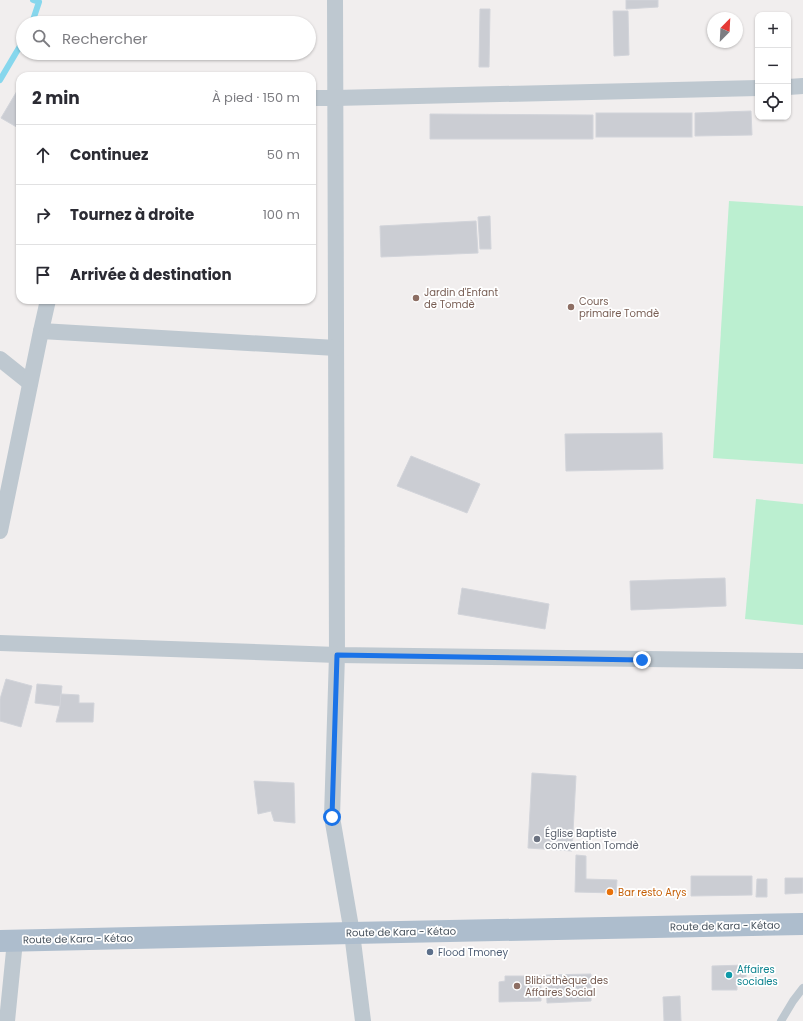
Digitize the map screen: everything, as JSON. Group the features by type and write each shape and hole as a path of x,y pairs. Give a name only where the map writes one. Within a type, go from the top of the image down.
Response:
{"main road":[{"name":"Route de Kara - Kétao","path":"8,941 803,924"}],"street":[{"path":"335,0 337,655 332,817 352,933 363,1021"},
{"path":"791,87 803,86"},
{"path":"316,98 755,88"},
{"path":"0,531 47,304"},
{"path":"41,331 336,348"},
{"path":"0,360 30,383"},
{"path":"0,643 337,655 803,661"},
{"path":"7,1021 8,941"}],"lane":[{"path":"781,1021 803,988"}],"green space":[{"path":"729,201 803,206 803,464 713,458"},
{"path":"756,499 803,504 803,625 745,619"}],"building":[{"path":"626,0 658,0 658,7 626,9"},
{"path":"480,9 490,9 489,67 479,67"},
{"path":"613,11 628,11 629,55 614,56"},
{"path":"16,93 16,127 1,118"},
{"path":"751,111 752,135 695,136 695,113"},
{"path":"596,113 692,113 692,137 596,137"},
{"path":"430,114 593,115 593,139 430,139"},
{"path":"490,216 491,249 480,249 478,217"},
{"path":"476,221 478,253 381,257 380,226"},
{"path":"662,433 663,469 566,471 565,434"},
{"path":"411,456 480,484 467,513 397,486"},
{"path":"725,578 726,606 631,610 630,581"},
{"path":"462,588 549,604 545,629 458,614"},
{"path":"6,679 32,686 21,727 0,721 0,699"},
{"path":"37,684 62,686 60,706 35,703"},
{"path":"61,694 79,695 79,703 94,703 93,722 56,722"},
{"path":"532,773 576,776 572,851 528,848"},
{"path":"254,781 294,783 295,823 274,821 271,811 258,814"},
{"path":"576,855 586,856 586,879 617,880 616,893 575,892"},
{"path":"691,876 752,876 752,895 691,896"},
{"path":"785,878 803,878 803,893 785,894"},
{"path":"757,879 767,879 767,897 756,897"},
{"name":"Affaires sociales","path":"746,965 746,985 737,985 737,990 712,990 712,966"},
{"path":"591,974 591,1001 547,1003 546,975"},
{"path":"505,976 541,976 541,1001 499,1002 499,982 505,981"},
{"path":"680,996 681,1021 664,1021 663,997"}],"waterway":[{"path":"33,0 39,2 34,16"},
{"path":"0,80 16,53"}],"place":[{"name":"Jardin d'Enfant de Tomdè","path":"416,298"},
{"name":"Cours primaire Tomdè","path":"571,307"},
{"name":"Église Baptiste convention Tomdè","path":"537,839"},
{"name":"Bar resto Arys","path":"610,892"},
{"name":"Flood Tmoney","path":"430,952"},
{"name":"Affaires sociales","path":"729,975"},
{"name":"Blibiothèque des Affaires Social","path":"517,986"}],"route":[{"path":"332,817 337,655 642,660"}]}
